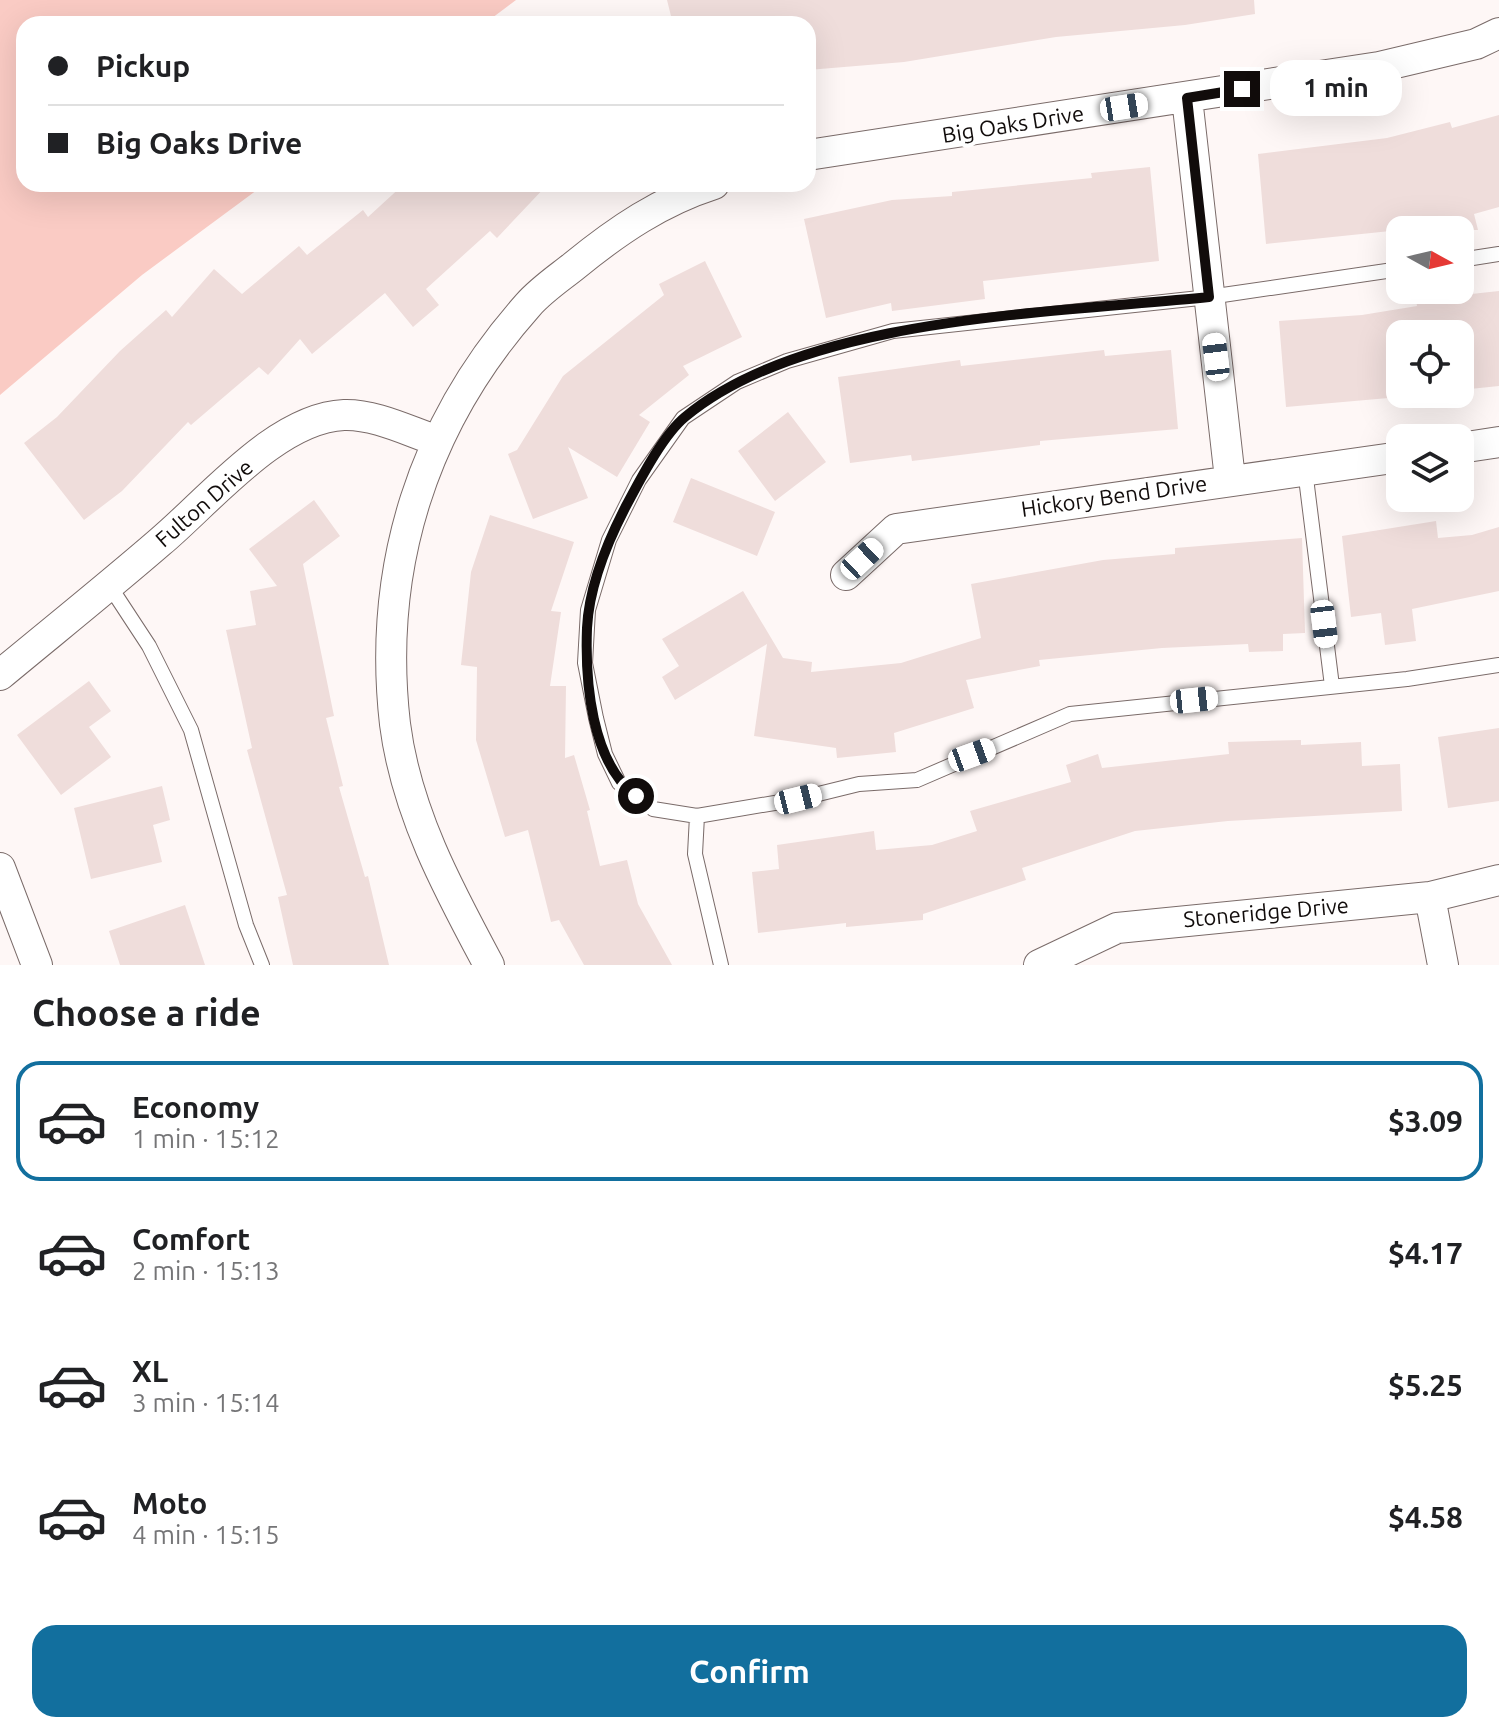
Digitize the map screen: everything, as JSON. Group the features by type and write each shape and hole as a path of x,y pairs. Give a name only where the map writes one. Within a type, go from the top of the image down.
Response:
{"street":[{"name":"Big Oaks Drive","path":"816,154 1379,67 1476,44 1499,33"},
{"path":"1187,98 1230,479"},
{"path":"489,965 431,854 396,726 391,657 397,572 416,494 462,390 530,303 615,234 674,196 687,192"},
{"name":"Fulton Drive","path":"0,675 109,585 231,476 274,443 308,423 343,415 373,419 438,441"},
{"path":"1474,446 1499,442"},
{"name":"Hickory Bend Drive","path":"846,575 896,529 1386,459"},
{"path":"0,868 37,965"},
{"name":"Stoneridge Drive","path":"1039,965 1117,928 1430,897 1499,880"},
{"path":"1430,897 1443,965"}],"lane":[{"path":"1474,258 1499,254"},
{"path":"1386,271 1209,297 893,331 787,361 737,382 683,418 639,480 609,540 588,610 585,663 605,754 619,783 653,809 697,816 798,799 859,784 917,780 1070,714 1499,665"},
{"path":"1305,469 1332,686"},
{"path":"109,585 149,646 191,730 246,925 262,965"},
{"path":"697,816 695,854 721,965"}],"shaded area":[{"path":"0,0 516,0 495,16 16,16 16,192 254,192 142,275 0,395"}],"building":[{"path":"667,0 1254,0 1255,14 1185,25 1056,37 904,62 816,69 816,16 671,16"},
{"path":"1499,115 1499,207 1474,214 1478,230 1474,230 1474,216 1386,216 1386,231 1266,244 1258,154 1387,138 1450,122 1452,128"},
{"path":"1150,167 1159,261 983,281 985,299 892,311 891,303 826,318 804,219 892,200 952,196 952,192 1092,178 1091,173"},
{"path":"395,192 540,192 497,238 490,231 426,289 439,305 413,327 385,293 312,354 300,339 268,375 259,367 191,425 188,422 122,491 84,520 24,443 57,417 120,351 166,310 172,317 214,269 242,294 299,246 307,255 363,210 368,217"},
{"path":"705,261 742,337 683,366 689,375 639,415 650,422 617,477 568,447 588,498 533,519 508,454 517,450 563,376 664,295 659,284"},
{"path":"1499,291 1499,386 1474,389 1474,320 1386,320 1386,398 1286,407 1279,321 1362,315 1417,304 1474,304 1474,294"},
{"path":"1104,350 1105,356 1171,350 1178,429 1040,441 1040,445 912,461 911,455 850,463 838,377 960,360 961,366"},
{"path":"788,412 826,462 775,501 738,451"},
{"path":"691,478 775,512 757,556 673,522"},
{"path":"314,500 340,536 303,564 334,716 326,718 343,786 339,787 365,877 368,876 389,965 293,965 278,897 287,895 247,750 252,748 226,630 256,625 250,591 277,586 249,549"},
{"path":"490,515 574,542 551,611 561,612 550,686 566,686 565,758 574,755 590,810 587,811 600,866 627,860 638,904 672,965 584,965 559,920 551,922 528,830 505,837 476,740 477,667 461,665 471,572"},
{"path":"1436,521 1438,538 1472,535 1499,527 1499,591 1412,609 1416,641 1385,645 1381,613 1351,617 1342,536"},
{"path":"1302,538 1305,633 1283,634 1283,651 1249,652 1248,644 1162,648 1039,660 1040,666 966,680 974,708 894,733 896,752 837,758 836,748 754,736 767,644 675,700 662,677 679,666 662,639 743,591 783,658 812,662 811,672 901,663 981,638 971,584 1103,560 1175,554 1175,548"},
{"path":"89,681 111,711 89,727 111,757 61,795 17,735"},
{"path":"1499,728 1499,801 1448,808 1438,737"},
{"path":"1301,740 1301,745 1361,742 1362,766 1400,764 1402,811 1228,821 1135,831 1022,868 1026,880 923,914 923,920 846,927 846,923 758,933 752,872 779,869 777,845 874,831 876,850 932,845 977,831 970,811 1071,782 1066,765 1098,754 1102,768 1229,754 1228,742"},
{"path":"162,786 170,820 153,825 162,862 91,879 74,808"},
{"path":"185,905 205,965 120,965 109,931"}],"route":[{"path":"636,796 619,783 605,754 585,663 588,610 609,540 639,480 683,418 737,382 787,361 893,331 1209,297 1187,98 1242,89"}]}
